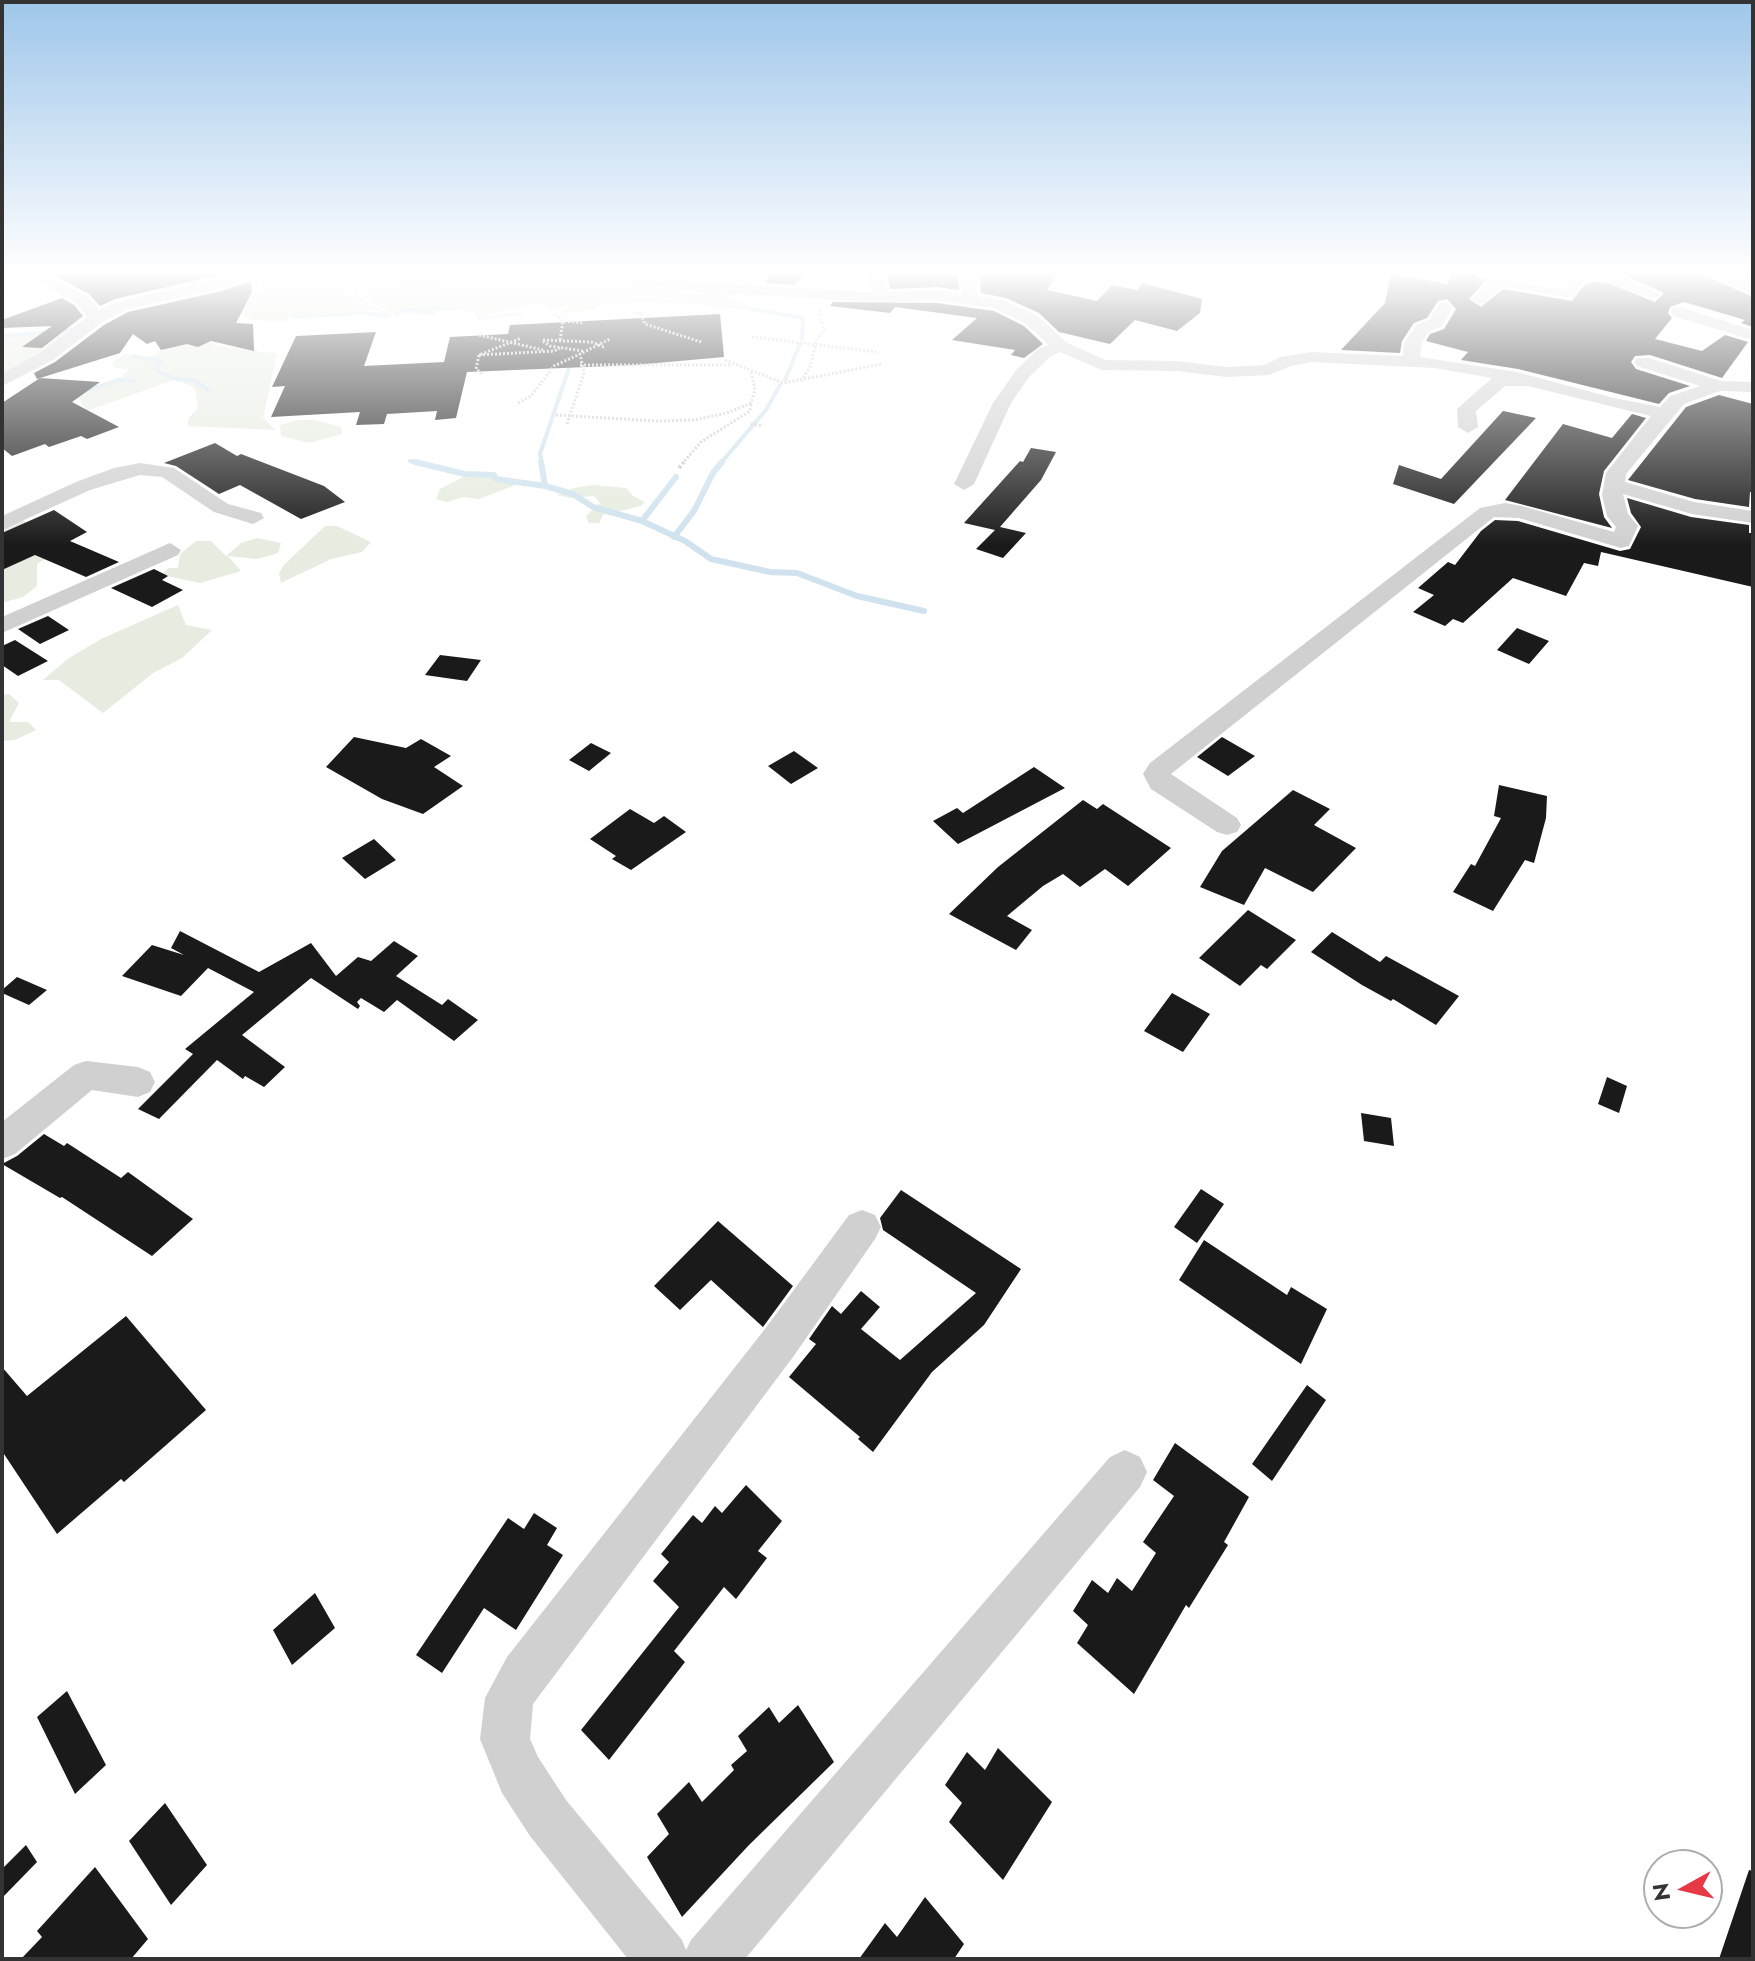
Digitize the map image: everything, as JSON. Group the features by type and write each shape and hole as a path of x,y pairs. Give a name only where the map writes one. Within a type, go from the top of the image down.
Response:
{"street":[{"path":"2,381 35,363"},
{"path":"964,484 1002,403 1034,363"},
{"path":"1097,363 1227,372 1269,370 1283,363"},
{"path":"1418,363 1464,366 1664,413"},
{"path":"1645,363 1720,386 1753,387"},
{"path":"1468,427 1466,409 1500,381 1535,381"},
{"path":"1227,825 1161,782 1157,774 1160,769 1487,512 1505,509 1522,512 1621,541 1627,526 1618,516 1612,495 1616,473 1677,400 1720,386"},
{"path":"2,524 83,486 121,472 140,469 167,472 221,508 253,518"},
{"path":"1614,485 1692,508 1753,517"},
{"path":"2,626 170,550"},
{"path":"2,1143 86,1075 138,1082"},
{"path":"663,1959 548,1818 520,1775 505,1739 509,1698 524,1674 779,1343 862,1227"},
{"path":"710,1959 1125,1472"}],"path":[{"path":"477,363 476,369 482,374"},
{"path":"518,403 531,396 554,366 561,363"},
{"path":"731,363 783,383 801,382 882,364"},
{"path":"801,382 811,363"},
{"path":"567,424 584,373 580,365 737,365"},
{"path":"679,468 701,442 750,411 755,390 751,371"},
{"path":"556,415 694,420 727,413 751,403"},
{"path":"751,424 763,426"}],"shaded area":[{"path":"2,363 26,363 2,377"},
{"path":"113,363 275,363 263,418 276,430 188,426 188,419 198,408 195,388 176,379 87,411 76,394 119,380 129,369 115,368"},
{"path":"298,420 315,420 341,427 342,434 309,443 281,436 280,425"},
{"path":"463,477 491,477 518,484 479,499 463,497 447,502 436,499 440,489"},
{"path":"594,485 626,488 645,502 641,506 603,515 599,523 589,523 586,516 600,503 594,496 570,498 557,495"},
{"path":"16,517 71,543 37,564 37,586 23,597 2,603 2,523"},
{"path":"325,526 337,526 371,542 362,552 331,559 281,583 279,573 284,565"},
{"path":"257,538 281,543 278,553 258,559 228,556 241,571 200,583 162,575 168,568 178,568 180,554 196,541 211,541 226,556 241,543"},
{"path":"178,605 186,625 212,630 182,658 153,673 103,713 59,680 43,680 69,658 103,638"},
{"path":"9,694 19,703 9,722 28,722 36,730 15,740 2,741 2,695"}],"building":[{"path":"54,363 90,363 37,379 34,373"},
{"path":"284,363 365,363 364,366 434,363 663,363 467,372 456,418 435,420 437,411 387,414 384,424 356,425 360,412 271,417 285,386 272,387"},
{"path":"1477,363 1631,363 1636,369 1690,386 1669,393 1659,404 1518,369"},
{"path":"1674,363 1733,363 1722,378"},
{"path":"40,378 100,382 72,402 119,427 87,439 81,436 49,447 45,444 12,456 2,448 2,403"},
{"path":"1719,395 1753,404 1753,493 1750,492 1749,507 1695,499 1628,480 1686,407"},
{"path":"1503,411 1536,418 1454,504 1393,484 1399,465 1441,479"},
{"path":"1632,414 1646,418 1604,471 1599,494 1604,517 1612,528 1505,500 1563,424 1612,438"},
{"path":"215,443 237,456 241,454 324,486 345,502 301,519 240,485 219,494 176,466 164,463"},
{"path":"1031,448 1056,452 1041,480 1000,527 1026,533 1003,558 976,549 995,530 964,523 1020,461 1023,462"},
{"path":"1627,498 1691,517 1749,525 1749,533 1753,533 1753,587 1601,552 1598,566 1584,563 1566,596 1513,578 1463,623 1453,619 1445,626 1413,612 1434,595 1418,588 1448,562 1455,565 1481,531 1495,520 1518,521 1620,551 1630,549 1641,527 1631,513"},
{"path":"54,510 87,532 70,541 119,562 86,577 35,555 2,570 2,533"},
{"path":"154,569 168,576 162,580 183,590 152,607 111,588"},
{"path":"48,616 69,630 40,644 18,629"},
{"path":"1517,628 1549,641 1529,664 1497,650"},
{"path":"15,640 48,661 18,676 2,665 2,646"},
{"path":"440,655 481,660 467,681 425,675"},
{"path":"354,737 406,748 421,739 451,756 434,767 463,786 423,814 382,799 326,767"},
{"path":"1222,737 1255,756 1228,776 1197,757"},
{"path":"591,743 611,753 589,771 569,760"},
{"path":"794,751 818,768 791,784 768,766"},
{"path":"1034,767 1065,788 958,844 933,821 957,808 963,813"},
{"path":"1499,785 1547,796 1546,818 1534,863 1525,860 1493,911 1453,892 1471,864 1475,866 1501,818 1494,816"},
{"path":"1293,790 1330,809 1314,825 1356,848 1313,892 1265,868 1244,905 1200,887 1222,851"},
{"path":"1083,800 1097,809 1103,804 1171,848 1128,886 1105,869 1080,887 1063,874 1043,886 1007,916 1032,930 1016,950 949,914 998,867"},
{"path":"630,809 654,823 664,816 686,832 631,870 612,859 616,856 590,839"},
{"path":"374,839 396,860 365,879 342,858"},
{"path":"1248,910 1296,940 1267,969 1261,965 1240,986 1199,958"},
{"path":"180,931 259,972 311,943 336,976 358,957 371,961 394,941 418,956 396,976 442,1005 448,999 478,1020 454,1041 397,1000 384,1012 361,998 357,1002 360,1006 358,1009 311,978 242,1035 285,1067 264,1087 245,1076 243,1079 217,1060 159,1119 138,1109 193,1054 185,1049 254,992 208,968 181,996 122,976 152,945 184,955 171,948"},
{"path":"1332,932 1380,962 1386,956 1459,996 1436,1025 1393,999 1391,1001 1362,985 1311,952"},
{"path":"17,977 47,990 29,1005 2,993"},
{"path":"1172,993 1210,1014 1183,1052 1144,1031"},
{"path":"1607,1077 1627,1086 1619,1113 1598,1104"},
{"path":"1361,1113 1391,1118 1394,1146 1364,1141"},
{"path":"44,1134 64,1146 67,1143 121,1178 128,1172 193,1219 152,1256 62,1197 2,1164"},
{"path":"1201,1189 1224,1204 1197,1243 1174,1227"},
{"path":"901,1190 1021,1269 984,1325 932,1372 873,1452 858,1439 860,1437 789,1377 816,1344 809,1339 832,1306 841,1314 861,1291 880,1307 861,1329 900,1360 976,1293 883,1230 880,1218"},
{"path":"718,1221 793,1286 763,1327 711,1280 680,1310 654,1286"},
{"path":"1204,1240 1287,1295 1291,1287 1327,1309 1301,1364 1179,1280"},
{"path":"126,1316 206,1410 124,1482 121,1479 57,1534 2,1451 2,1367 27,1396"},
{"path":"1307,1385 1326,1400 1272,1481 1252,1464"},
{"path":"1175,1443 1249,1497 1224,1542 1228,1545 1189,1608 1186,1605 1134,1694 1077,1643 1088,1625 1073,1611 1092,1580 1108,1593 1117,1578 1132,1591 1156,1553 1143,1542 1174,1496 1153,1480"},
{"path":"746,1485 782,1521 758,1551 767,1558 736,1599 724,1587 674,1651 685,1662 609,1760 581,1730 679,1607 653,1581 669,1562 661,1554 693,1515 702,1523 715,1506 722,1513"},
{"path":"534,1513 557,1528 547,1545 563,1555 516,1630 484,1608 442,1673 416,1655 508,1518 524,1529"},
{"path":"315,1593 335,1628 292,1665 273,1630"},
{"path":"67,1691 106,1765 75,1794 37,1717"},
{"path":"798,1705 834,1762 749,1845 682,1917 647,1857 669,1834 657,1814 689,1782 702,1802 734,1770 731,1765 747,1751 738,1736 769,1707 779,1723"},
{"path":"998,1748 1052,1802 1003,1880 949,1822 962,1803 945,1785 967,1752 985,1770"},
{"path":"165,1803 207,1865 171,1905 129,1841"},
{"path":"26,1845 37,1862 2,1898 2,1869"},
{"path":"95,1867 148,1939 131,1959 21,1959 42,1937 37,1931"},
{"path":"1749,1870 1753,1871 1753,1959 1719,1959"},
{"path":"925,1897 964,1944 954,1959 859,1959 885,1923 897,1937"}],"waterway":[{"path":"160,363 155,370 176,379 194,380 208,390"},
{"path":"542,464 540,454 571,363"},
{"path":"785,380 792,363"},
{"path":"77,394 119,380 134,381"},
{"path":"720,464 766,410 780,385"},
{"path":"410,461 423,464"},
{"path":"415,462 465,474 494,475 496,479 545,486"},
{"path":"541,462 545,486"},
{"path":"675,536 694,511 722,462"},
{"path":"642,521 676,477"},
{"path":"545,486 573,494 593,507 642,521"},
{"path":"642,521 675,536"},
{"path":"675,536 711,559 770,572 797,573 857,596 924,611"}]}
